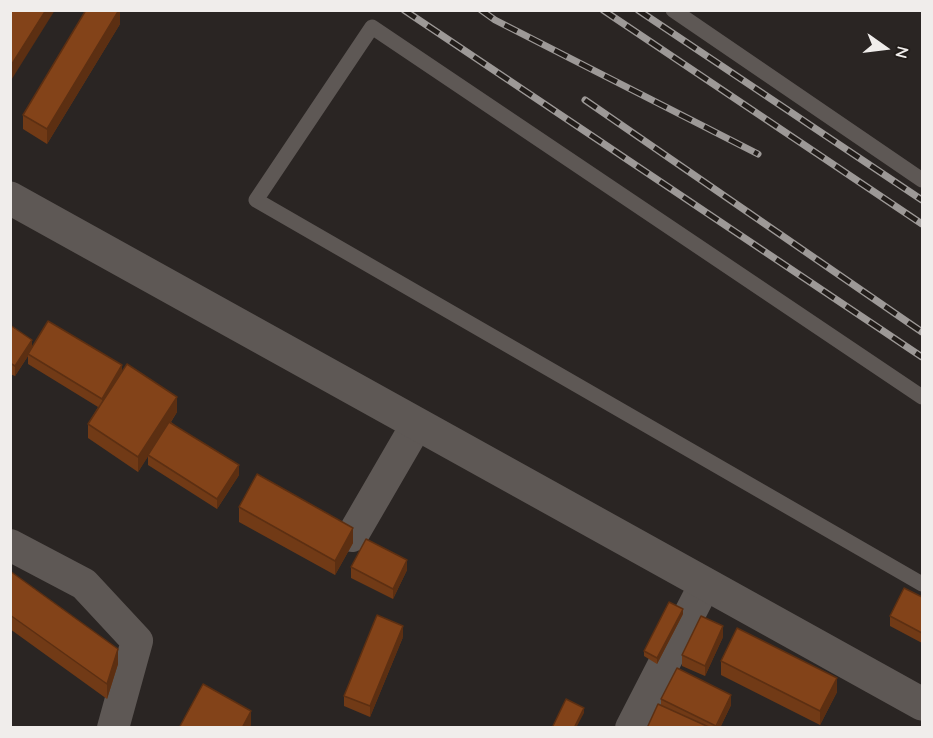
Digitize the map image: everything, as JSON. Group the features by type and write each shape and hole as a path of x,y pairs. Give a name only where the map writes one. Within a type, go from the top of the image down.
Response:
{"main road":[{"path":"10,198 922,704"}],"street":[{"path":"352,536 417,424"},
{"path":"10,545 84,584 137,641 113,728"},
{"path":"631,728 705,584"}],"lane":[{"path":"673,10 922,180"},
{"path":"922,397 372,27 256,200 922,584"}],"building":[{"path":"10,10 46,10 10,67"},
{"path":"86,10 119,10 47,129 23,115"},
{"path":"48,321 122,365 102,399 28,354"},
{"path":"10,325 32,340 15,366 10,363"},
{"path":"127,364 177,397 138,457 88,424"},
{"path":"169,422 239,465 217,499 148,455"},
{"path":"257,474 353,528 335,561 239,507"},
{"path":"366,539 407,560 393,589 351,567"},
{"path":"10,571 118,649 107,684 10,615"},
{"path":"904,588 922,597 922,633 890,616"},
{"path":"669,602 683,609 657,658 644,651"},
{"path":"377,615 403,626 370,706 344,696"},
{"path":"701,616 723,626 705,666 682,655"},
{"path":"737,628 837,678 820,711 721,661"},
{"path":"677,668 731,695 716,726 661,699"},
{"path":"203,684 251,711 242,728 179,728"},
{"path":"566,699 584,708 574,728 552,728"},
{"path":"658,704 711,728 647,728"}],"railway":[{"path":"404,10 922,357"},
{"path":"481,10 495,20 758,154"},
{"path":"603,10 922,224"},
{"path":"638,10 922,200"},
{"path":"585,100 922,332"}]}
